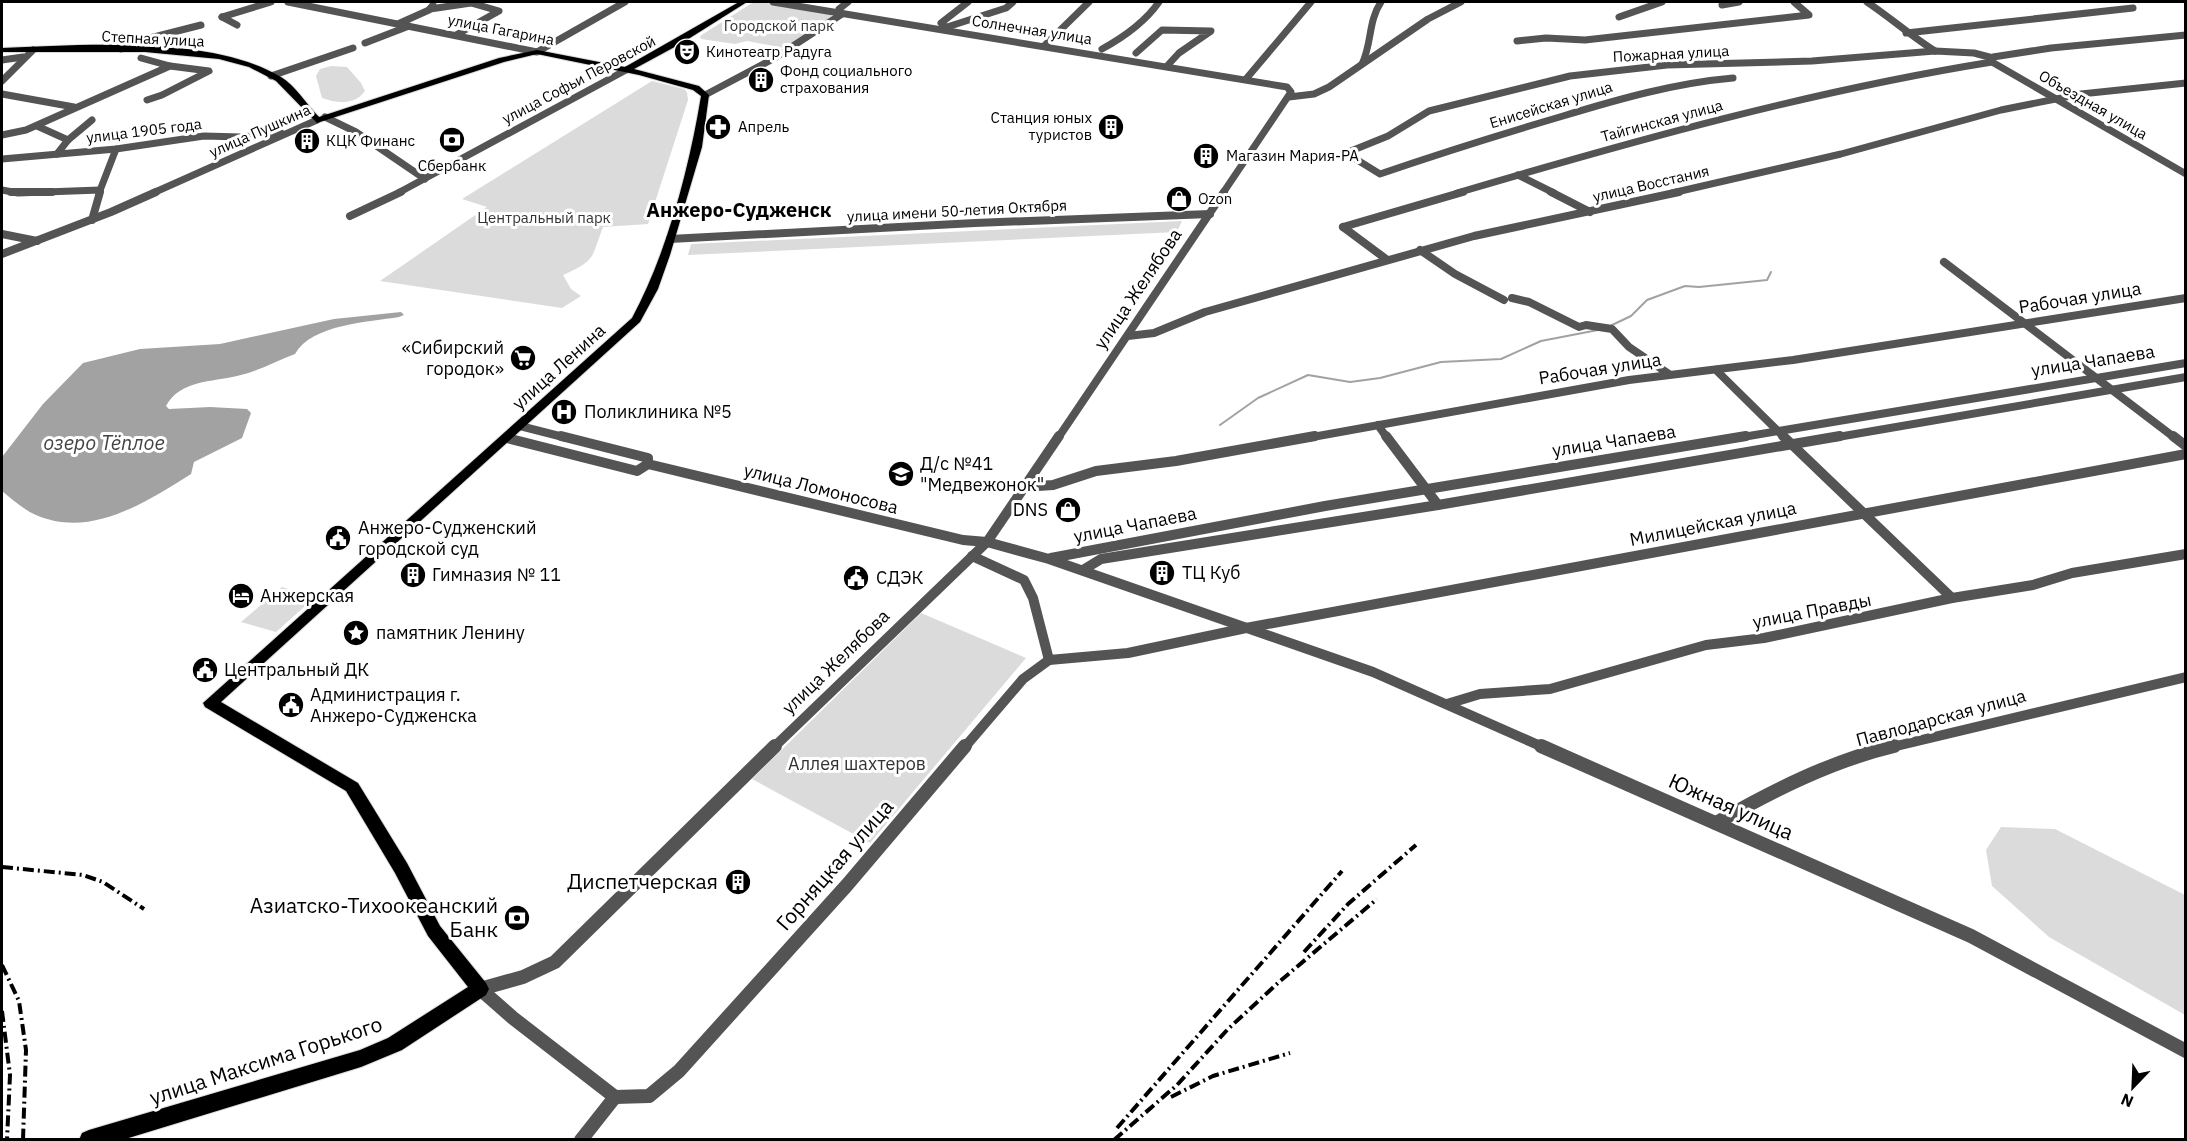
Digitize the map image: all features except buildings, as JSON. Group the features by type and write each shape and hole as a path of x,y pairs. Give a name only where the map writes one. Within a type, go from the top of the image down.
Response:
{"main road":[{"name":"улица Софьи Перовской","path":"626,70 743,2"},
{"name":"Степная улица","path":"2,50 121,49 216,56 271,76 321,118"},
{"name":"улица Гагарина","path":"537,52 626,70 689,86 705,95"},
{"name":"улица Пушкина","path":"321,118 501,60 537,52"},
{"name":"улица Ленина","path":"480,989 434,931 401,868 352,788 210,704 636,320 653,289 670,239 697,147 705,95"},
{"name":"улица Максима Горького","path":"89,1140 362,1058 395,1044 480,989"}],"street":[{"path":"237,25 222,17 271,2"},
{"name":"улица Гагарина","path":"288,2 537,52"},
{"path":"319,8 333,2"},
{"path":"430,9 436,2"},
{"path":"537,52 625,2"},
{"name":"Солнечная улица","path":"773,2 1246,79 1287,87 1291,92 1289,97"},
{"path":"705,95 773,59 842,14 839,9 848,2"},
{"path":"968,2 944,19 941,23 943,28 1006,8 1013,2"},
{"path":"1044,46 1089,2"},
{"path":"1102,49 1117,41 1150,15 1159,2"},
{"path":"1246,79 1311,2"},
{"path":"1362,64 1367,56 1375,12 1381,2"},
{"path":"1289,97 1314,94 1428,19 1461,2"},
{"path":"1619,17 1662,2"},
{"path":"1722,5 1739,2"},
{"path":"1517,41 1546,38 1585,40 1809,15 1794,2"},
{"path":"1867,2 1893,19 1906,33 1935,51"},
{"path":"1906,33 2133,8 2126,2"},
{"path":"399,24 430,9 471,3 499,10 456,35"},
{"path":"121,49 150,38 201,25"},
{"path":"365,43 410,26"},
{"path":"1136,54 1162,30 1211,31 1179,53 1167,66"},
{"name":"Тайгинская улица","path":"1386,259 1343,227 1518,175 1809,98 2051,48 2186,35"},
{"path":"271,76 353,48"},
{"path":"2,60 23,57 33,50"},
{"name":"Пожарная улица","path":"1380,174 1346,153 1388,136 1429,111 1570,76 1667,65 1812,61 1935,51 1974,53 1993,59"},
{"path":"2,81 19,66 23,57"},
{"path":"141,58 170,66 208,71 162,95 147,100"},
{"name":"Объездная улица","path":"1993,59 2186,174"},
{"path":"2,135 39,125 74,107 113,93 170,66"},
{"name":"улица Софьи Перовской","path":"350,216 425,179 626,70"},
{"name":"Енисейская улица","path":"1380,174 1474,142 1630,96 1709,80 1733,78"},
{"name":"улица Восстания","path":"1128,336 1154,333 1205,312 1474,236 1590,212 1830,156 2001,110 2057,99 2186,83"},
{"path":"2,94 74,107"},
{"name":"улица Желябова","path":"480,989 523,977 555,962 580,940 736,784 987,542 1289,97"},
{"path":"321,118 356,132 425,179"},
{"name":"улица Пушкина","path":"2,254 92,220 321,118"},
{"path":"57,154 68,140 92,120"},
{"path":"39,125 68,140"},
{"name":"улица 1905 года","path":"2,159 116,149 204,136 241,137 290,132"},
{"path":"92,220 100,190 116,149"},
{"path":"1518,175 1590,212"},
{"path":"2,190 18,193 100,190"},
{"name":"улица имени 50-летия Октября","path":"670,239 975,223 1210,214"},
{"path":"2,234 39,241"},
{"path":"1420,250 1455,274 1508,299 1529,302 1579,327 1586,325 1612,329 1614,336 1669,374"},
{"path":"1944,262 2186,446"},
{"name":"Рабочая улица","path":"1023,487 1053,486 1096,471 1176,461 1629,380 1716,370 2186,298"},
{"name":"улица Чапаева","path":"1049,559 1325,506 2186,363"},
{"path":"1716,370 1861,513 1952,598"},
{"name":"улица Чапаева","path":"1083,570 1101,559 1438,505 2186,377"},
{"path":"1378,425 1438,505"},
{"name":"улица Ломоносова","path":"520,426 648,458 648,464"},
{"name":"улица Ломоносова","path":"507,438 637,471 648,464 963,540 987,542 1083,570"},
{"name":"Милицейская улица","path":"1048,660 1128,652 1246,628 2186,454"},
{"name":"улица Правды","path":"1447,704 1480,694 1550,689 1706,645 1764,638 1952,598 2033,585 2073,573 2186,554"},
{"path":"972,556 1024,580 1033,597 1048,660"},
{"name":"Южная улица","path":"1083,570 1373,672 1447,704 1971,936 2186,1051"},
{"name":"Горняцкая улица","path":"615,1097 649,1096 679,1071 847,885 1023,679 1048,660"},
{"name":"Павлодарская улица","path":"1716,823 1776,790 1814,773 1883,748 2186,678"},
{"path":"480,989 513,1018 615,1097 581,1140"}],"green space":[{"name":"Городской парк","path":"760,2 830,14 832,17 784,48 747,41 735,44 701,39 700,36 752,3"},
{"path":"331,66 347,67 365,91 361,96 345,102 322,98 316,76 320,69"},
{"name":"Центральный парк","path":"652,81 684,89 688,100 648,224 603,227 587,262 563,275 571,289 581,296 562,308 380,281 487,207 462,199"},
{"path":"1182,221 1177,232 688,255 691,244"},
{"path":"282,587 314,598 276,632 241,622"},
{"name":"Аллея шахтеров","path":"921,613 1026,658 870,843 752,779"},
{"path":"2001,827 2055,829 2185,895 2185,1015 2049,937 1992,886 1986,850"}],"water":[{"name":"озеро Тёплое","path":"401,312 404,315 399,317 327,330 303,344 295,354 259,369 197,384 179,391 166,406 169,409 210,407 247,409 251,413 242,438 194,462 191,474 137,506 97,520 77,523 57,521 32,513 2,491 2,457 43,404 83,363 140,349 220,344 334,319"}],"waterway":[{"path":"1610,326 1631,316 1647,300 1685,286 1699,287 1767,280 1771,272"},
{"path":"1220,425 1258,398 1308,375 1350,382 1380,378 1441,362 1501,359 1541,341 1598,330"}],"railway":[{"path":"1304,952 1348,904 1416,845"},
{"path":"2,867 83,875 103,882 144,909"},
{"path":"1117,1128 1342,871"},
{"path":"1114,1140 1177,1085 1228,1029 1279,982 1377,899"},
{"path":"2,965 19,1001 26,1050 23,1140"},
{"path":"2,1011 10,1075 7,1140"},
{"path":"1171,1097 1213,1076 1290,1053"}],"place":[{"name":"Кинотеатр Радуга","path":"687,52"},
{"name":"Фонд социального страхования","path":"761,80"},
{"name":"Апрель","path":"718,127"},
{"name":"Станция юных туристов","path":"1111,127"},
{"name":"Сбербанк","path":"452,140"},
{"name":"КЦК Финанс","path":"307,141"},
{"name":"Магазин Мария-РА","path":"1206,156"},
{"name":"Ozon","path":"1179,199"},
{"name":"«Сибирский городок»","path":"523,358"},
{"name":"Поликлиника №5","path":"564,412"},
{"name":"Д/с №41 \"Медвежонок\"","path":"901,474"},
{"name":"DNS","path":"1068,510"},
{"name":"Анжеро-Судженский городской суд","path":"338,538"},
{"name":"ТЦ Куб","path":"1162,573"},
{"name":"Гимназия № 11","path":"413,575"},
{"name":"СДЭК","path":"856,578"},
{"name":"Анжерская","path":"241,596"},
{"name":"памятник Ленину","path":"356,633"},
{"name":"Центральный ДК","path":"205,670"},
{"name":"Администрация г. Анжеро-Судженска","path":"291,705"},
{"name":"Диспетчерская","path":"738,882"},
{"name":"Азиатско-Тихоокеанский Банк","path":"517,918"}],"district":[{"name":"Анжеро-Судженск","path":"739,210"}]}
